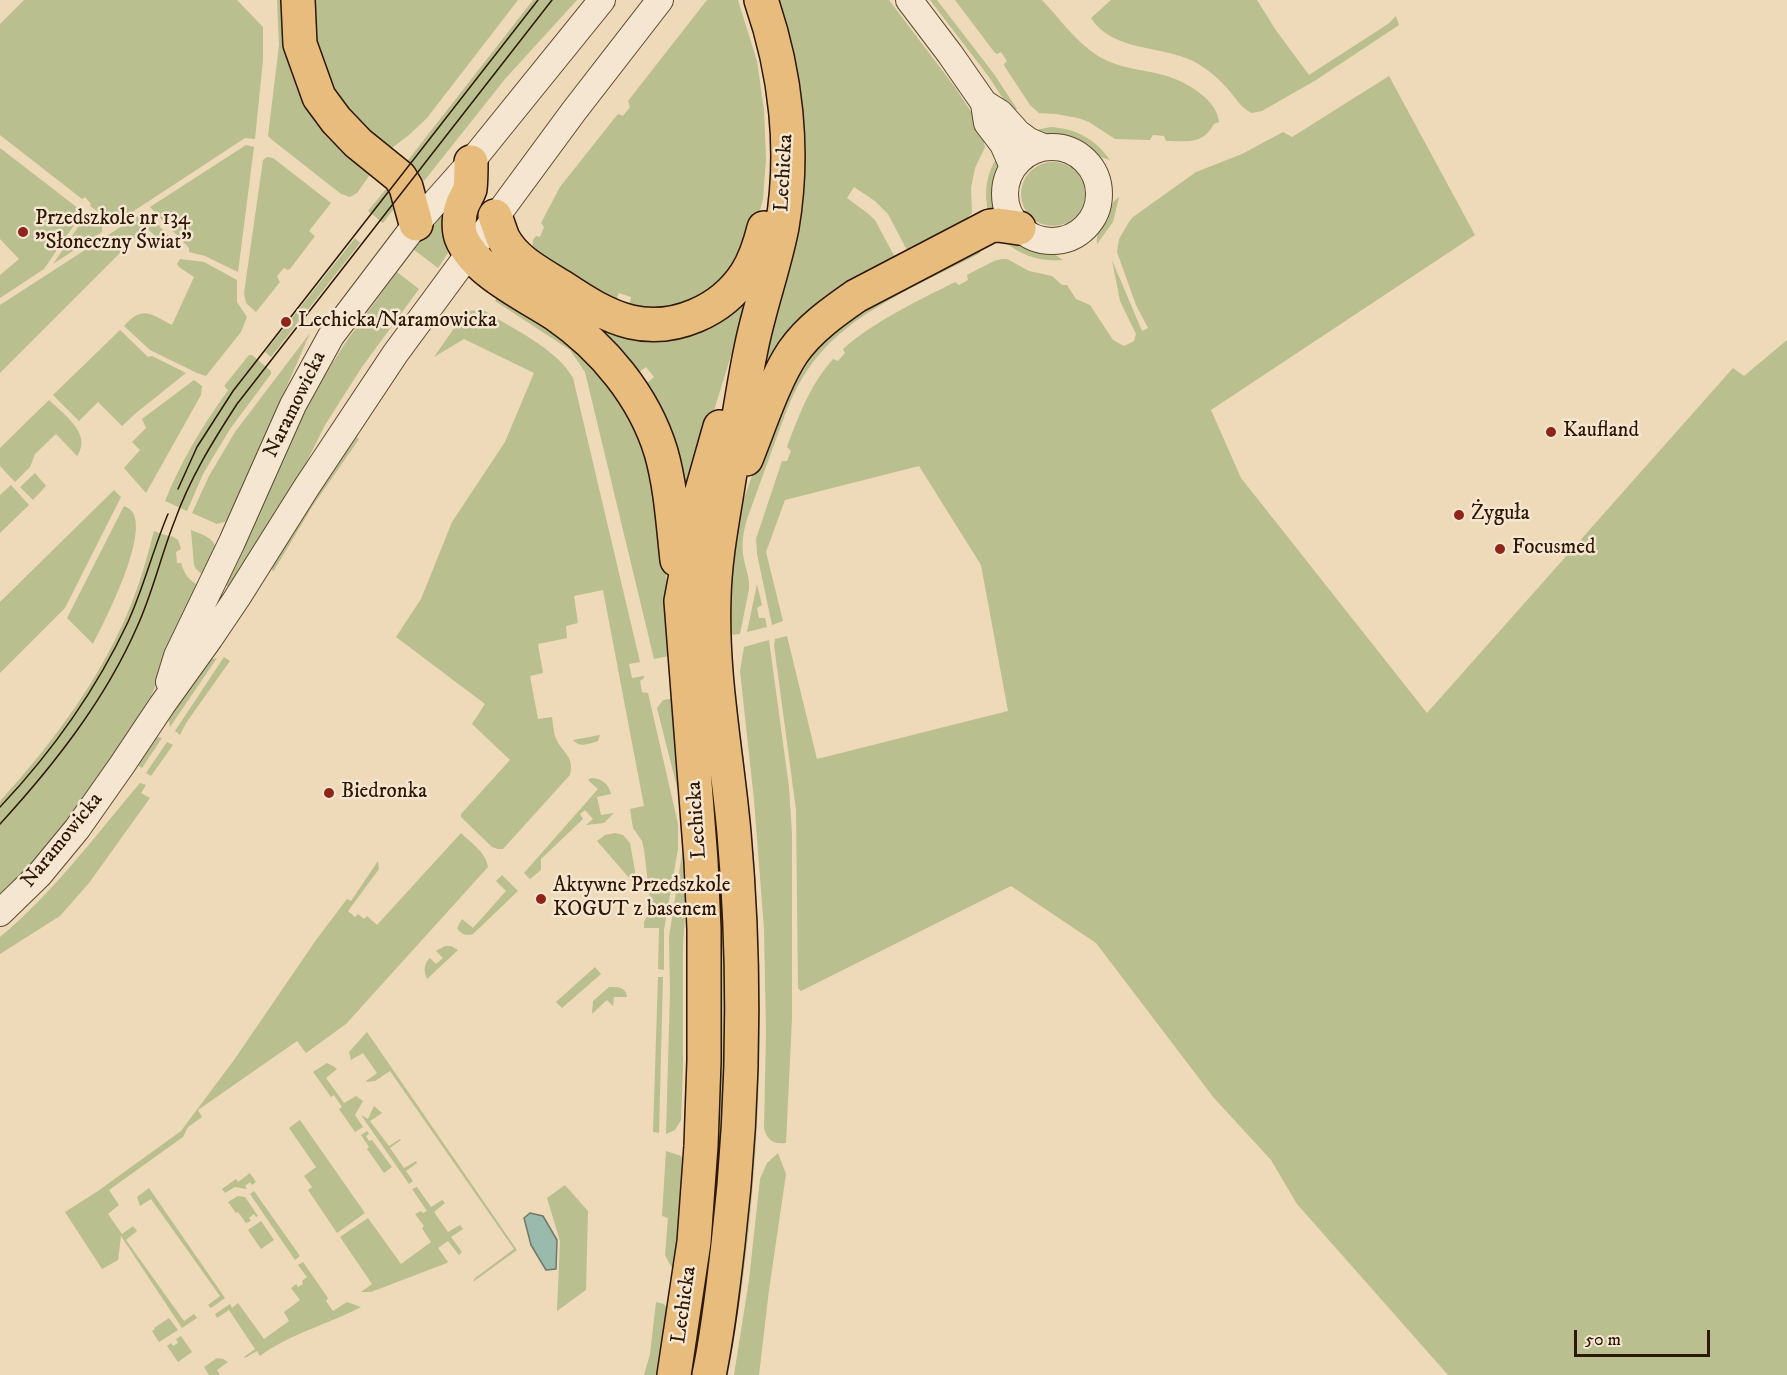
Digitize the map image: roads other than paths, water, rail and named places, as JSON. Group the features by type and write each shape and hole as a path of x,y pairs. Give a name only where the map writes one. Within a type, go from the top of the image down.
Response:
{"main road":[{"path":"298,0 300,44 319,97 336,120 351,135 400,177 406,187 416,224"},
{"name":"Lechicka","path":"709,1375 721,1311 732,1214 741,1062 740,950 734,834 718,688 714,599 724,514 752,346 782,224 788,145 781,75 769,23 761,0"},
{"path":"495,216 503,238 518,259 577,297 625,320 670,324 694,317 714,306 731,292 745,275 756,256 788,145"},
{"path":"471,162 470,191 462,206 459,219 460,235 470,253 502,281 555,314 583,335 612,365 641,407 661,453 671,499 681,602"},
{"path":"724,514 779,378 793,352 813,328 856,296 990,226 1019,228"},
{"name":"Lechicka","path":"674,1375 684,1322 694,1242 705,1050 701,861 681,602 700,494 730,399 752,346"}],"street":[{"name":"Naramowicka","path":"162,705 177,656 232,542 293,405 331,336 416,224 471,162 602,0"},
{"name":"Naramowicka","path":"0,913 39,875 71,837 237,598 306,488 395,354 495,216 660,0"},
{"path":"909,0 984,104 987,123 1003,144 1013,167"},
{"path":"984,104 1000,113 1018,133 1043,147"},
{"path":"1054,146 1076,152 1085,159 1100,189 1097,210 1087,228 1069,238 1050,242 1028,235 1019,228 1007,209 1005,197 1005,186 1013,167 1030,152 1043,147 1054,146"}],"tram line":[{"path":"178,489 197,447 233,391 538,0"},
{"path":"0,824 59,755 110,680 143,614 181,504 211,446 237,404 552,0"},
{"path":"0,807 54,743 102,672 134,609 168,514"}],"place":[{"name":"Przedszkole nr 134 \"Słoneczny Świat\"","path":"23,232"},
{"name":"Lechicka/Naramowicka","path":"286,322"},
{"name":"Kaufland","path":"1551,432"},
{"name":"Żyguła","path":"1459,515"},
{"name":"Focusmed","path":"1500,549"},
{"name":"Biedronka","path":"329,793"},
{"name":"Aktywne Przedszkole KOGUT z basenem","path":"541,899"}]}
